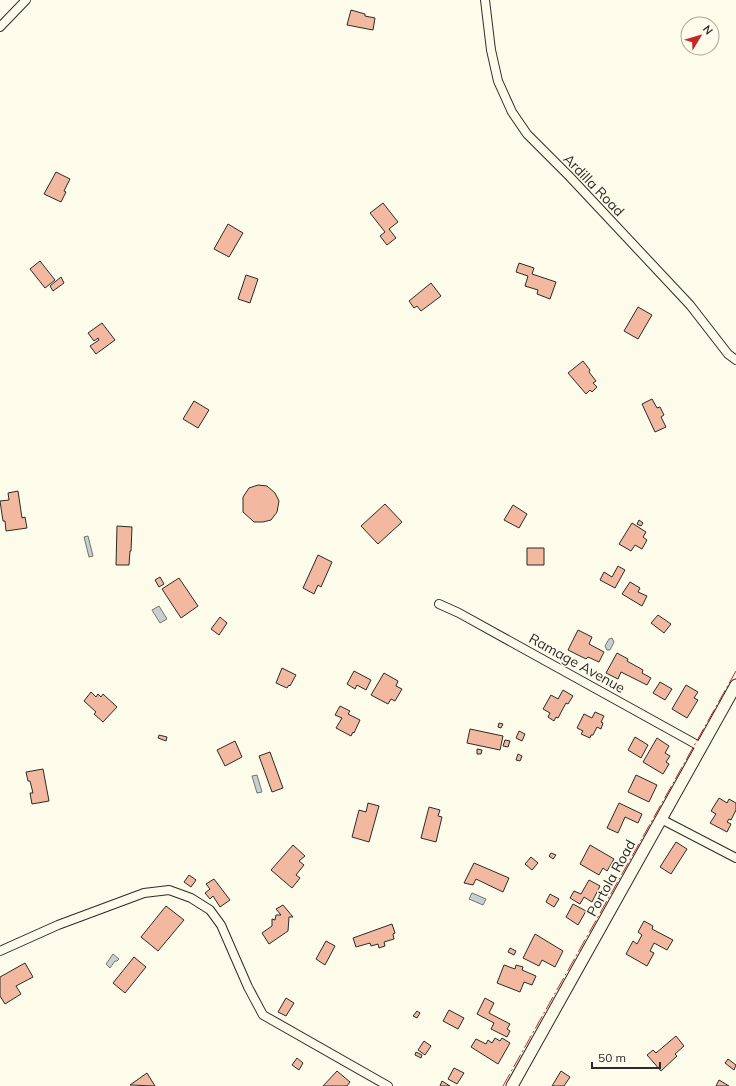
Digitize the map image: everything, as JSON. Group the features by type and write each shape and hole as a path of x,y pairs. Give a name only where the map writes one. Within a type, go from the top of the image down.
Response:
{"street":[{"path":"0,27 26,0"},
{"name":"Ardilla Road","path":"485,0 491,50 498,81 512,112 527,134 570,177 690,305 728,354 736,360"},
{"name":"Ramage Avenue","path":"439,604 460,613 701,747"},
{"name":"Portola Road","path":"512,1086 736,685"},
{"path":"661,819 736,858"},
{"path":"0,951 58,925 144,893 169,890 191,898 210,910 220,925 263,1015 388,1086"}],"shaded area":[{"path":"88,536 93,556 89,557 84,537"},
{"path":"159,606 167,619 160,623 152,610"},
{"path":"612,638 614,642 610,650 607,650 605,646 609,639"},
{"path":"257,775 262,792 257,793 252,776"},
{"path":"472,893 486,899 483,905 469,899"},
{"path":"113,954 119,959 115,961 110,968 106,964"}],"building":[{"path":"351,10 365,14 365,16 375,18 373,30 347,25"},
{"path":"56,172 70,179 64,191 66,192 61,202 44,194"},
{"path":"383,203 398,222 389,229 396,238 387,245 380,236 385,232 370,213"},
{"path":"228,224 243,233 229,257 214,249"},
{"path":"40,261 55,280 45,288 30,269"},
{"path":"519,263 534,268 532,274 556,282 550,299 537,294 538,290 525,286 528,276 516,272"},
{"path":"246,275 258,279 250,303 238,299"},
{"path":"61,277 64,283 53,291 50,286"},
{"path":"431,283 441,296 421,311 417,306 414,308 409,301"},
{"path":"638,307 652,315 638,339 624,331"},
{"path":"102,323 115,340 96,354 90,346 99,340 98,338 94,341 88,333"},
{"path":"583,361 596,381 593,383 597,387 592,392 590,390 586,394 568,373"},
{"path":"652,399 657,408 660,407 664,415 661,417 666,427 655,432 642,404"},
{"path":"194,401 209,410 198,428 183,419"},
{"path":"258,485 267,486 275,493 279,501 277,512 271,520 263,522 254,522 243,512 243,497 249,488"},
{"path":"18,491 22,518 25,517 27,528 6,531 0,501 9,500 8,493"},
{"path":"385,504 402,522 378,544 361,526"},
{"path":"513,505 527,514 519,528 504,520"},
{"path":"639,520 643,523 641,526 637,524"},
{"path":"632,523 646,532 643,537 647,540 642,549 635,545 631,551 619,544"},
{"path":"117,526 132,527 129,565 116,565"},
{"path":"527,548 544,548 544,565 527,565"},
{"path":"318,555 332,562 321,587 318,585 314,594 303,588"},
{"path":"618,566 625,570 615,588 600,580 604,572 612,577"},
{"path":"160,577 164,584 159,587 155,580"},
{"path":"179,578 198,606 181,618 162,589"},
{"path":"630,582 640,588 638,592 647,596 642,606 622,594"},
{"path":"658,615 671,624 664,633 651,623"},
{"path":"220,617 227,623 219,635 211,629"},
{"path":"578,630 592,637 589,644 604,652 599,662 588,657 586,659 568,650"},
{"path":"617,653 628,659 627,661 643,670 642,673 651,678 647,685 621,672 618,679 606,673"},
{"path":"282,668 296,675 290,686 289,685 287,688 276,683"},
{"path":"354,671 371,680 366,690 357,685 355,689 347,684"},
{"path":"384,673 398,681 396,686 402,689 395,701 391,699 388,704 371,695"},
{"path":"660,682 672,689 665,700 653,693"},
{"path":"686,685 698,692 694,698 698,700 687,718 672,709"},
{"path":"563,690 573,696 568,704 566,703 558,718 556,717 554,721 548,717 550,713 543,709 551,695 558,699"},
{"path":"91,692 96,697 98,694 101,697 103,694 117,707 103,722 94,714 96,712 84,701"},
{"path":"340,706 350,711 348,714 360,720 351,736 336,728 342,718 335,715"},
{"path":"595,712 604,716 601,722 603,723 601,729 597,727 590,738 581,734 583,731 577,728 584,714 592,718"},
{"path":"499,723 503,724 501,728 498,727"},
{"path":"470,729 503,736 500,750 467,743"},
{"path":"519,731 525,734 522,741 516,738"},
{"path":"159,735 167,737 166,741 158,738"},
{"path":"635,737 648,745 641,758 628,750"},
{"path":"657,738 669,746 665,753 670,756 666,762 669,764 663,774 643,762"},
{"path":"505,740 510,741 508,747 503,746"},
{"path":"235,741 242,757 225,766 217,750"},
{"path":"477,749 482,750 481,754 477,754"},
{"path":"270,752 283,788 272,792 259,756"},
{"path":"518,754 522,756 520,761 516,760"},
{"path":"43,769 49,801 32,804 30,793 33,793 26,772"},
{"path":"636,775 657,785 649,802 628,792"},
{"path":"719,798 727,803 729,799 736,803 736,810 731,820 729,819 727,822 731,824 727,832 710,823 716,814 711,811"},
{"path":"368,803 379,806 369,842 352,837 359,810 366,812"},
{"path":"619,803 642,814 638,823 625,817 618,833 607,828"},
{"path":"429,807 440,810 438,816 442,817 436,842 421,838"},
{"path":"676,842 687,849 671,874 660,867"},
{"path":"293,845 305,856 299,861 304,865 296,875 300,878 292,888 271,870"},
{"path":"590,845 614,859 607,871 603,868 599,875 580,864"},
{"path":"551,853 556,855 553,859 549,856"},
{"path":"531,857 538,863 532,870 525,864"},
{"path":"474,863 509,878 503,892 476,879 473,885 464,883"},
{"path":"189,875 196,880 191,887 184,882"},
{"path":"214,879 230,900 220,907 213,896 210,899 205,893 210,889 206,884"},
{"path":"589,880 600,886 592,902 584,897 580,904 570,898 574,891 581,894"},
{"path":"550,894 559,899 554,907 546,902"},
{"path":"573,904 586,911 578,925 566,917"},
{"path":"283,905 293,917 289,917 288,931 269,944 262,933 272,926 272,919 275,920 276,915 281,915 276,909"},
{"path":"166,906 184,920 158,951 141,937"},
{"path":"644,921 653,926 652,929 673,940 667,950 654,943 650,951 654,953 647,966 626,954 633,941 637,944 642,935 638,932"},
{"path":"392,924 395,933 393,934 394,939 384,942 385,946 379,948 378,944 371,946 370,943 356,947 353,938"},
{"path":"535,934 563,951 555,967 542,960 539,966 523,958"},
{"path":"326,941 335,946 325,965 316,959"},
{"path":"510,948 516,951 514,955 508,952"},
{"path":"134,957 146,967 125,993 113,983"},
{"path":"25,963 33,977 16,986 21,994 5,1004 0,996 0,977"},
{"path":"504,965 515,969 516,965 523,967 522,970 536,976 532,985 524,982 520,992 497,983"},
{"path":"286,998 294,1003 286,1016 278,1012"},
{"path":"485,998 494,1003 489,1013 510,1024 507,1029 510,1031 507,1037 491,1029 494,1023 477,1014"},
{"path":"449,1010 464,1018 458,1029 443,1021"},
{"path":"417,1011 420,1013 417,1018 413,1016"},
{"path":"676,1036 684,1046 675,1054 677,1056 661,1071 647,1055 653,1050 656,1053"},
{"path":"495,1038 500,1041 502,1038 510,1043 498,1064 471,1047 476,1039 486,1044 488,1040 492,1043"},
{"path":"424,1041 431,1046 425,1055 418,1050"},
{"path":"416,1052 422,1055 421,1058 415,1055"},
{"path":"297,1058 303,1063 299,1070 292,1065"},
{"path":"728,1059 736,1065 734,1070 725,1063"},
{"path":"454,1068 464,1073 457,1084 448,1079"},
{"path":"337,1071 350,1082 347,1086 323,1086"},
{"path":"561,1071 570,1077 564,1086 552,1086"},
{"path":"147,1073 155,1086 130,1085"},
{"path":"719,1080 729,1086 716,1086"},
{"path":"442,1081 450,1086 440,1086"}],"power":[{"path":"503,1086 736,671"}]}
